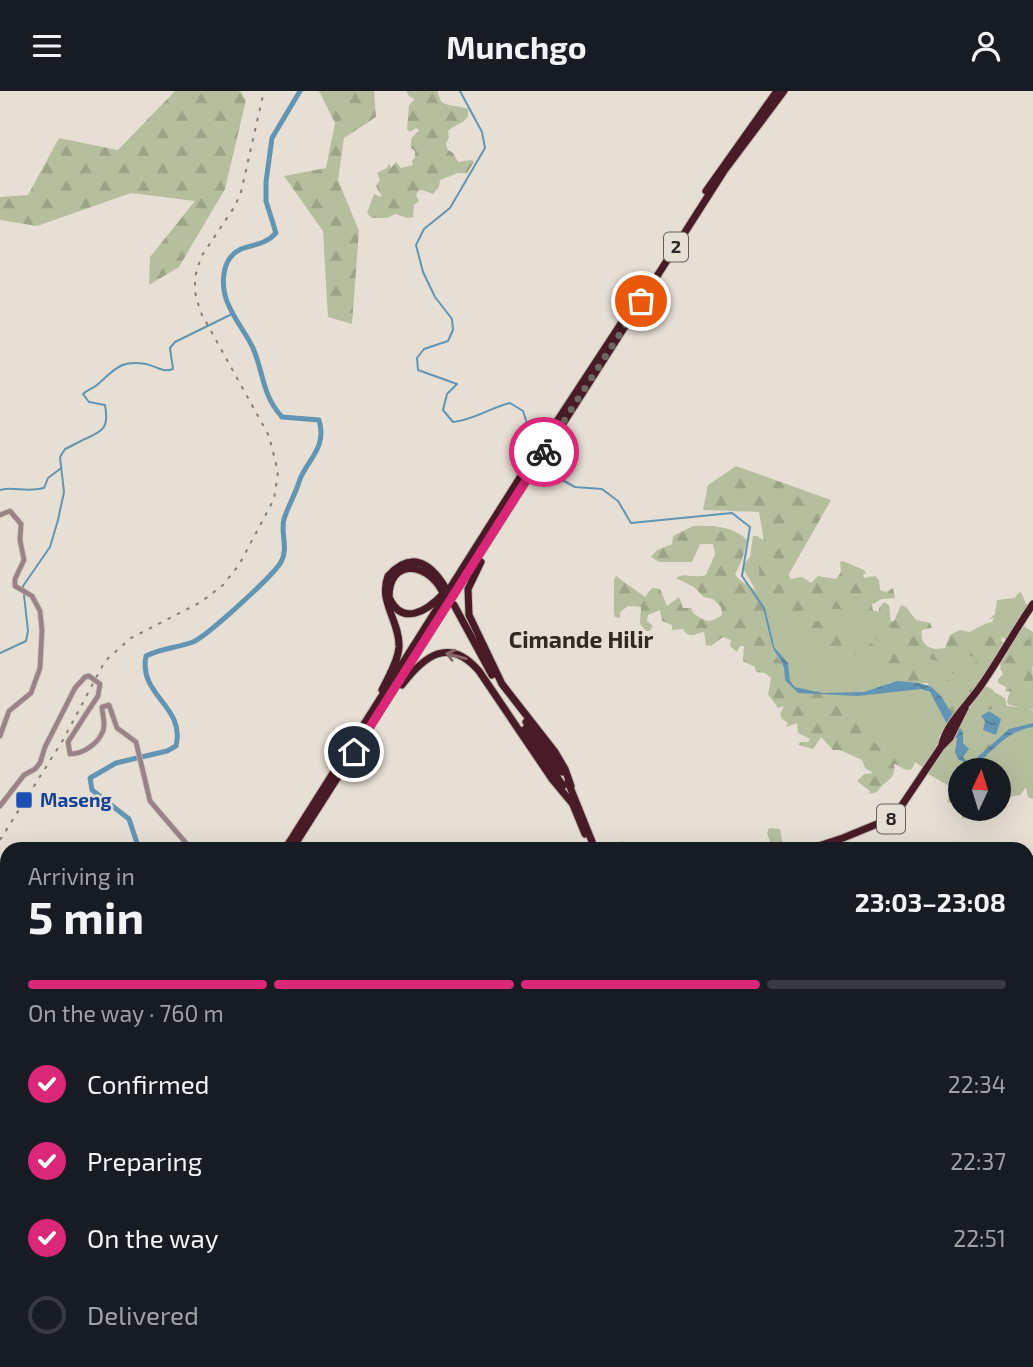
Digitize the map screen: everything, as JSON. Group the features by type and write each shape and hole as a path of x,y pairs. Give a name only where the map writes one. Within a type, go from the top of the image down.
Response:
{"highway":[{"name":"2","path":"291,842 499,527 571,402 720,168 777,91"},
{"name":"2","path":"365,731 519,479 724,171 784,91"},
{"path":"499,527 470,582 467,598 469,615 502,684 565,769 589,842"},
{"path":"365,731 398,654 398,632 384,596 388,576 403,563 423,563 437,574 443,589 429,573 414,568 393,579 389,597 404,613 422,612 436,601 460,573"},
{"name":"8","path":"830,842 894,817 1033,604"},
{"path":"571,786 489,670 453,607 485,672 545,757 572,803 589,842"},
{"path":"365,731 425,659 443,653 460,655 479,671 552,779 572,803"},
{"name":"2","path":"294,842 295,838"}],"street":[{"path":"0,515 11,512 21,524 20,540 24,559 15,588 35,600 41,618 39,672 28,697 8,712 0,736"},
{"path":"0,806 24,775 40,763 45,747 75,688 89,676 100,684 98,696 68,742 70,754 86,750 102,732 102,708 106,704 110,707 117,728 134,739 150,801 185,842"}],"green space":[{"path":"175,91 240,91 246,100 225,189 179,267 149,285 150,257 195,201 131,193 37,226 0,220 0,197 28,195 59,138 118,150"},
{"path":"319,91 374,91 376,117 344,138 338,180 359,231 352,324 328,317 323,231 284,176 326,168 335,123"},
{"path":"406,91 437,91 443,103 468,109 467,118 448,131 446,144 458,162 474,162 467,173 458,173 440,180 439,187 433,194 418,191 416,195 419,201 414,205 413,217 395,214 387,218 372,218 367,213 374,194 381,197 376,186 380,180 377,173 387,168 389,163 391,168 396,162 401,168 413,165 415,151 411,148 411,139 419,130 416,128 410,132 407,129 409,105 415,99"},
{"path":"736,466 831,500 789,574 790,579 802,577 811,583 818,576 836,579 841,572 840,562 843,561 864,570 864,578 875,576 879,580 880,590 886,592 893,588 895,598 882,599 872,604 873,612 856,618 841,609 832,609 833,603 828,603 826,609 812,615 815,621 818,621 832,611 828,625 834,633 838,632 840,624 848,622 842,630 843,633 853,631 861,642 870,642 879,650 885,649 900,657 901,651 890,648 875,638 879,630 889,633 891,627 885,627 878,621 879,608 884,602 889,605 891,622 901,605 906,607 916,620 930,623 932,628 922,630 922,640 936,649 945,648 950,635 960,630 970,632 990,622 1003,623 1000,652 992,656 998,665 988,668 990,679 985,679 983,687 1005,698 1007,707 1002,709 1001,704 996,704 994,709 986,710 965,727 965,741 971,750 979,753 987,744 991,745 979,758 963,758 959,730 979,697 968,692 977,667 977,659 972,656 958,657 960,663 955,667 956,670 959,672 962,667 966,667 964,675 959,678 951,672 946,673 952,662 945,659 938,661 921,657 910,661 910,666 921,667 948,680 952,690 957,684 961,686 960,692 969,696 960,708 954,709 954,717 927,683 893,684 878,675 878,671 885,667 882,656 867,652 852,656 849,648 845,654 841,654 838,650 826,647 796,626 794,618 765,594 759,574 759,563 763,561 766,553 759,512 703,510 708,485"},
{"path":"693,526 729,529 747,540 735,574 762,597 770,612 774,637 772,652 786,671 785,686 798,689 801,693 827,693 881,749 886,752 897,746 904,759 909,754 918,754 921,762 915,762 909,770 894,764 892,777 877,792 869,794 870,791 857,781 864,774 873,773 865,768 862,760 840,750 833,750 821,737 813,749 799,745 800,742 808,742 810,739 798,733 797,723 786,727 788,723 780,714 784,706 778,708 768,694 771,678 765,673 756,672 755,667 743,661 744,646 740,646 737,652 730,646 731,640 723,637 711,646 706,645 704,632 690,635 683,629 672,630 672,625 662,621 660,610 648,615 647,621 653,626 650,631 646,631 640,624 641,607 628,606 620,612 620,618 615,617 616,576 645,597 652,588 660,589 667,606 679,597 683,608 691,608 693,613 704,620 711,621 722,615 721,607 713,599 704,597 694,587 676,578 706,575 715,554 713,544 700,544 692,562 659,562 651,557 657,550 672,544 673,536"},
{"path":"753,536 770,545 767,590 849,646 882,654 895,677 881,688 871,691 921,688 932,694 950,730 939,736 939,748 925,769 912,760 891,759 812,692 785,689 784,667 771,650 774,648 758,594 744,570 750,557"},
{"path":"1021,592 1026,604 1019,618 1006,615 989,619 995,614 997,600 1015,598"},
{"path":"829,600 880,612 893,625 903,651 903,660 883,651 835,644 808,612"},
{"path":"1024,603 1031,606 1009,641 998,635 992,624 994,617"},
{"path":"1024,626 1033,632 1033,666 1001,666 999,664"},
{"path":"1031,633 1033,683 1023,687 1022,694 1019,695 1005,692 1006,687 998,683 1003,674 1000,668 1003,661 1014,654 1011,650 1016,644 1022,645 1025,639 1030,640"},
{"path":"1000,639 1006,645 954,722 944,688 903,669 912,648 941,658 993,652"},
{"path":"1013,679 1033,680 1033,710 1028,708 1033,711 1033,799 1028,797 1026,787 1020,795 1012,797 1012,758 948,758 948,785 928,774 983,687 1002,696 1007,706 1021,707 1009,705 1007,702"},
{"path":"769,828 780,829 782,842 770,842 767,833"}],"water":[{"path":"771,641 788,663 790,681 795,687 822,693 864,692 897,681 919,683 930,686 941,696 956,720 950,730 930,692 921,689 858,696 798,693 785,680 782,662 775,652"},
{"path":"989,711 1001,719 996,735 983,730 985,721 981,716"},
{"path":"1033,723 1033,727 1002,741 984,758 976,758 1009,729"},
{"path":"958,725 963,732 963,743 969,749 963,757 958,758 955,752 957,739 953,734"}],"waterway":[{"path":"137,842 129,819 92,790 90,778 116,763 167,751 176,746 177,732 174,721 149,681 145,670 146,656 193,642 201,637 240,605 276,569 284,551 284,519 321,438 319,420 282,417 275,409 253,348 227,302 224,286 226,266 230,258 240,250 264,242 276,233 266,201 272,138 300,91"},
{"path":"460,91 482,132 485,148 450,208 424,229 416,245 423,272 435,297 452,319 453,330 448,341 424,349 417,358 418,370 457,384 447,394 443,410 453,422 510,403 523,411 535,449"},
{"path":"0,653 26,641 28,631 23,586 50,547 58,520 64,492 60,457 65,449 104,427 105,405 89,402 83,394 113,371 129,363 150,365 163,370 173,369 170,348 175,342 234,313"},
{"path":"541,463 555,476 575,487 602,489 618,501 631,523 732,513 750,527 742,576 764,608 772,641"},
{"path":"0,490 44,488 48,478 60,469"}],"railway":[{"path":"0,840 63,740 105,661 131,638 201,602 223,585 239,565 274,499 278,472 269,436 200,311 195,292 195,277 201,257 235,206 241,192 264,91"}],"way so far":[{"path":"544,452 641,301"}],"place":[{"name":"Maseng","path":"24,800"}],"district":[{"name":"Cimande Hilir","path":"581,640"}],"route":[{"path":"354,752 499,527 544,452"}]}
